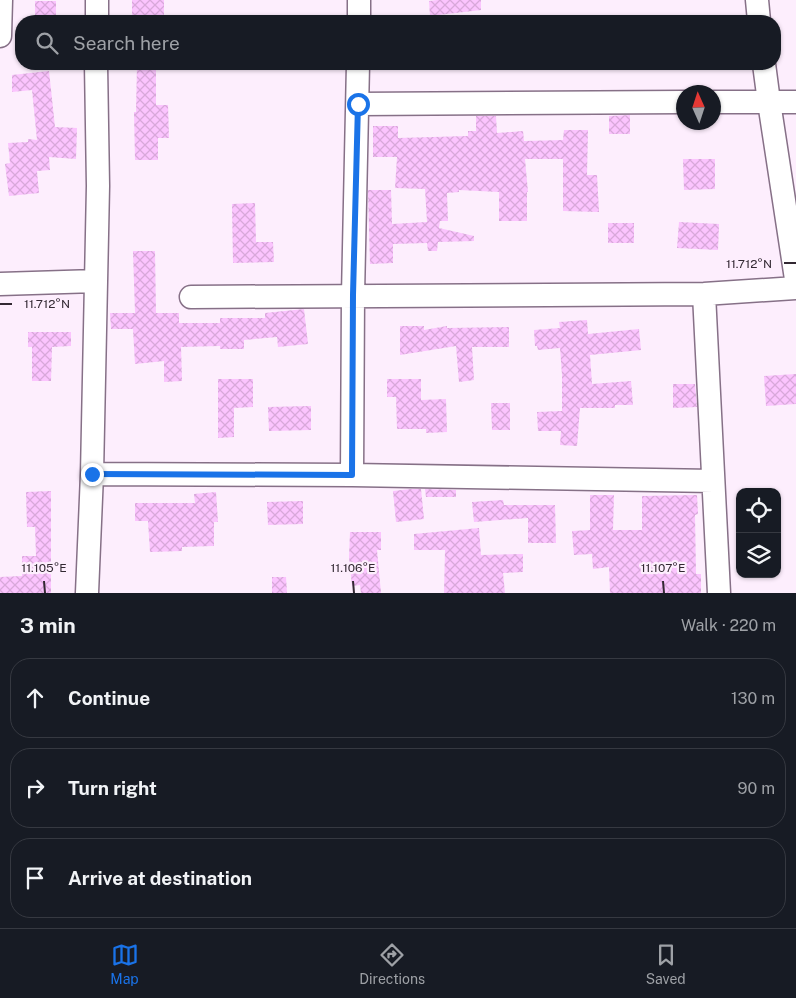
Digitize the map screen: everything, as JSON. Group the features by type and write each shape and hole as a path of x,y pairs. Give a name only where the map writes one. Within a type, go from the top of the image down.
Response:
{"street":[{"path":"0,36 1,0"},
{"path":"97,0 97,15"},
{"path":"359,0 359,15"},
{"path":"757,0 758,15"},
{"path":"87,593 92,474 98,186 96,70"},
{"path":"352,475 353,295 358,70"},
{"path":"765,70 796,279"},
{"path":"358,104 676,102"},
{"path":"721,102 796,102"},
{"path":"0,284 96,281"},
{"path":"191,297 704,294 796,288"},
{"path":"704,294 719,593"},
{"path":"92,474 352,475 713,481"}],"building":[{"path":"132,0 164,0 164,15 132,15"},
{"path":"481,0 481,10 430,15 429,1"},
{"path":"35,1 56,1 56,15 35,15"},
{"path":"137,70 156,70 156,105 168,105 169,138 158,138 158,160 135,160 134,112 136,112"},
{"path":"49,71 55,127 77,128 76,159 49,157 50,170 37,171 39,193 9,196 5,164 10,163 8,143 28,142 28,139 37,140 32,90 12,92 12,75"},
{"path":"630,115 630,134 609,134 609,116"},
{"path":"476,116 496,116 497,133 523,131 524,141 563,140 564,130 588,130 587,175 597,175 599,212 563,211 563,159 525,159 528,192 527,221 499,221 499,192 459,190 459,192 447,193 448,221 440,221 439,228 474,236 474,241 438,242 437,251 428,251 427,243 393,244 393,263 370,264 368,190 391,190 392,224 427,222 425,189 395,188 397,157 373,157 373,126 398,126 398,138 468,136 468,131 476,131"},
{"path":"683,159 715,159 715,189 684,190"},
{"path":"255,203 256,242 273,242 274,262 233,263 232,204"},
{"path":"679,222 719,224 718,250 677,248"},
{"path":"608,223 634,223 634,243 608,243"},
{"path":"133,251 155,251 156,313 179,313 179,323 220,323 220,318 265,318 265,313 304,309 308,344 278,347 277,337 244,340 244,349 220,349 220,346 181,347 182,381 164,382 164,361 135,364 133,329 111,329 110,313 135,313"},
{"path":"587,320 588,334 639,329 641,350 590,355 592,384 631,381 633,405 615,405 615,408 580,408 577,446 560,445 561,431 538,431 537,412 562,411 560,348 538,350 537,346 535,346 534,330 560,328 559,322"},
{"path":"400,326 424,326 424,330 447,326 447,328 509,327 509,347 472,347 474,380 459,382 456,346 400,355"},
{"path":"28,332 71,332 71,346 52,347 51,381 32,381 32,347 28,347"},
{"path":"796,374 796,404 766,406 764,376"},
{"path":"218,379 253,379 253,407 234,408 234,437 218,438"},
{"path":"387,379 421,379 421,400 446,399 447,432 426,433 426,429 397,429 396,397 387,397"},
{"path":"673,384 695,384 697,407 673,408"},
{"path":"491,403 510,403 510,430 492,430"},
{"path":"311,406 311,430 269,431 268,407"},
{"path":"421,489 424,519 396,522 393,491"},
{"path":"425,489 456,490 456,497 426,497"},
{"path":"51,491 51,593 0,593 0,577 22,576 22,556 36,556 35,527 27,527 26,492"},
{"path":"216,492 218,522 214,522 214,546 182,547 182,551 150,552 148,521 135,521 135,503 195,503 194,494"},
{"path":"590,495 614,495 613,530 642,530 642,496 697,495 698,514 695,515 696,574 701,574 701,593 610,593 609,567 593,569 592,554 574,555 572,531 590,530"},
{"path":"503,500 504,505 555,505 556,543 528,543 528,518 474,522 472,502"},
{"path":"303,501 303,524 268,525 267,502"},
{"path":"479,528 481,555 523,554 523,572 503,573 505,593 444,593 445,550 414,550 414,534"},
{"path":"350,532 381,532 381,550 377,550 381,593 361,593 360,585 352,586 349,557"},
{"path":"272,577 286,577 287,593 272,593"}],"route":[{"path":"92,474 352,475 353,295 358,104"}]}
